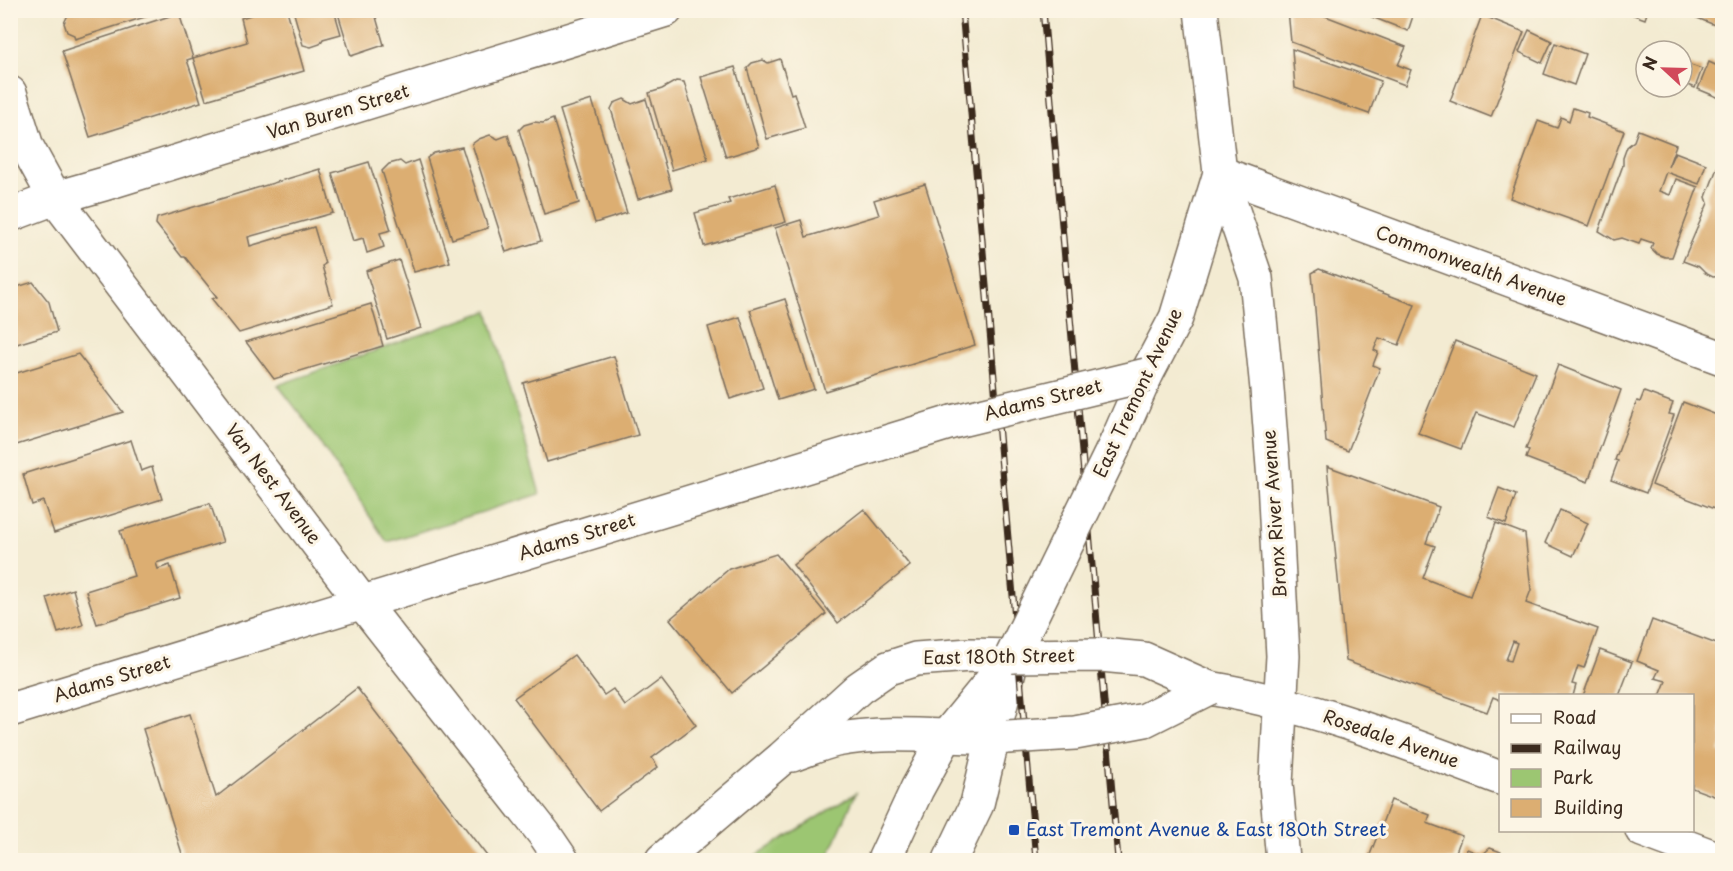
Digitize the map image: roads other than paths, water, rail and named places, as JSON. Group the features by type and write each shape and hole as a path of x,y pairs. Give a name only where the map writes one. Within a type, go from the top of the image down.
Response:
{"street":[{"name":"Van Buren Street","path":"10,214 55,198 666,10"},
{"name":"East Tremont Avenue","path":"884,861 917,789 945,738 1003,674 1116,443 1146,375 1176,318 1220,173 1201,10"},
{"name":"Van Nest Avenue","path":"10,93 27,147 55,198 562,861"},
{"name":"Commonwealth Avenue","path":"1220,173 1722,358"},
{"name":"Bronx River Avenue","path":"1220,173 1256,278 1275,492 1283,656 1276,784 1283,861"},
{"name":"Adams Street","path":"10,710 952,422 1146,375"},
{"name":"East 180th Street","path":"662,861 782,759 859,688 888,668 916,658 970,655 1003,674 1101,655 1143,659 1209,687 1280,702"},
{"name":"East Tremont Avenue","path":"950,861 977,804 1000,738 1003,674"},
{"name":"East 180th Street","path":"782,759 836,741 885,734 945,738 1000,738 1075,734 1145,720 1209,687"},
{"name":"Rosedale Avenue","path":"1280,702 1368,729 1499,778"},
{"path":"1645,832 1722,860"}],"railway":[{"path":"962,10 1036,860"},
{"path":"1043,10 1118,860"}],"place":[{"name":"East Tremont Avenue & East 180th Street","path":"1014,830"}]}
